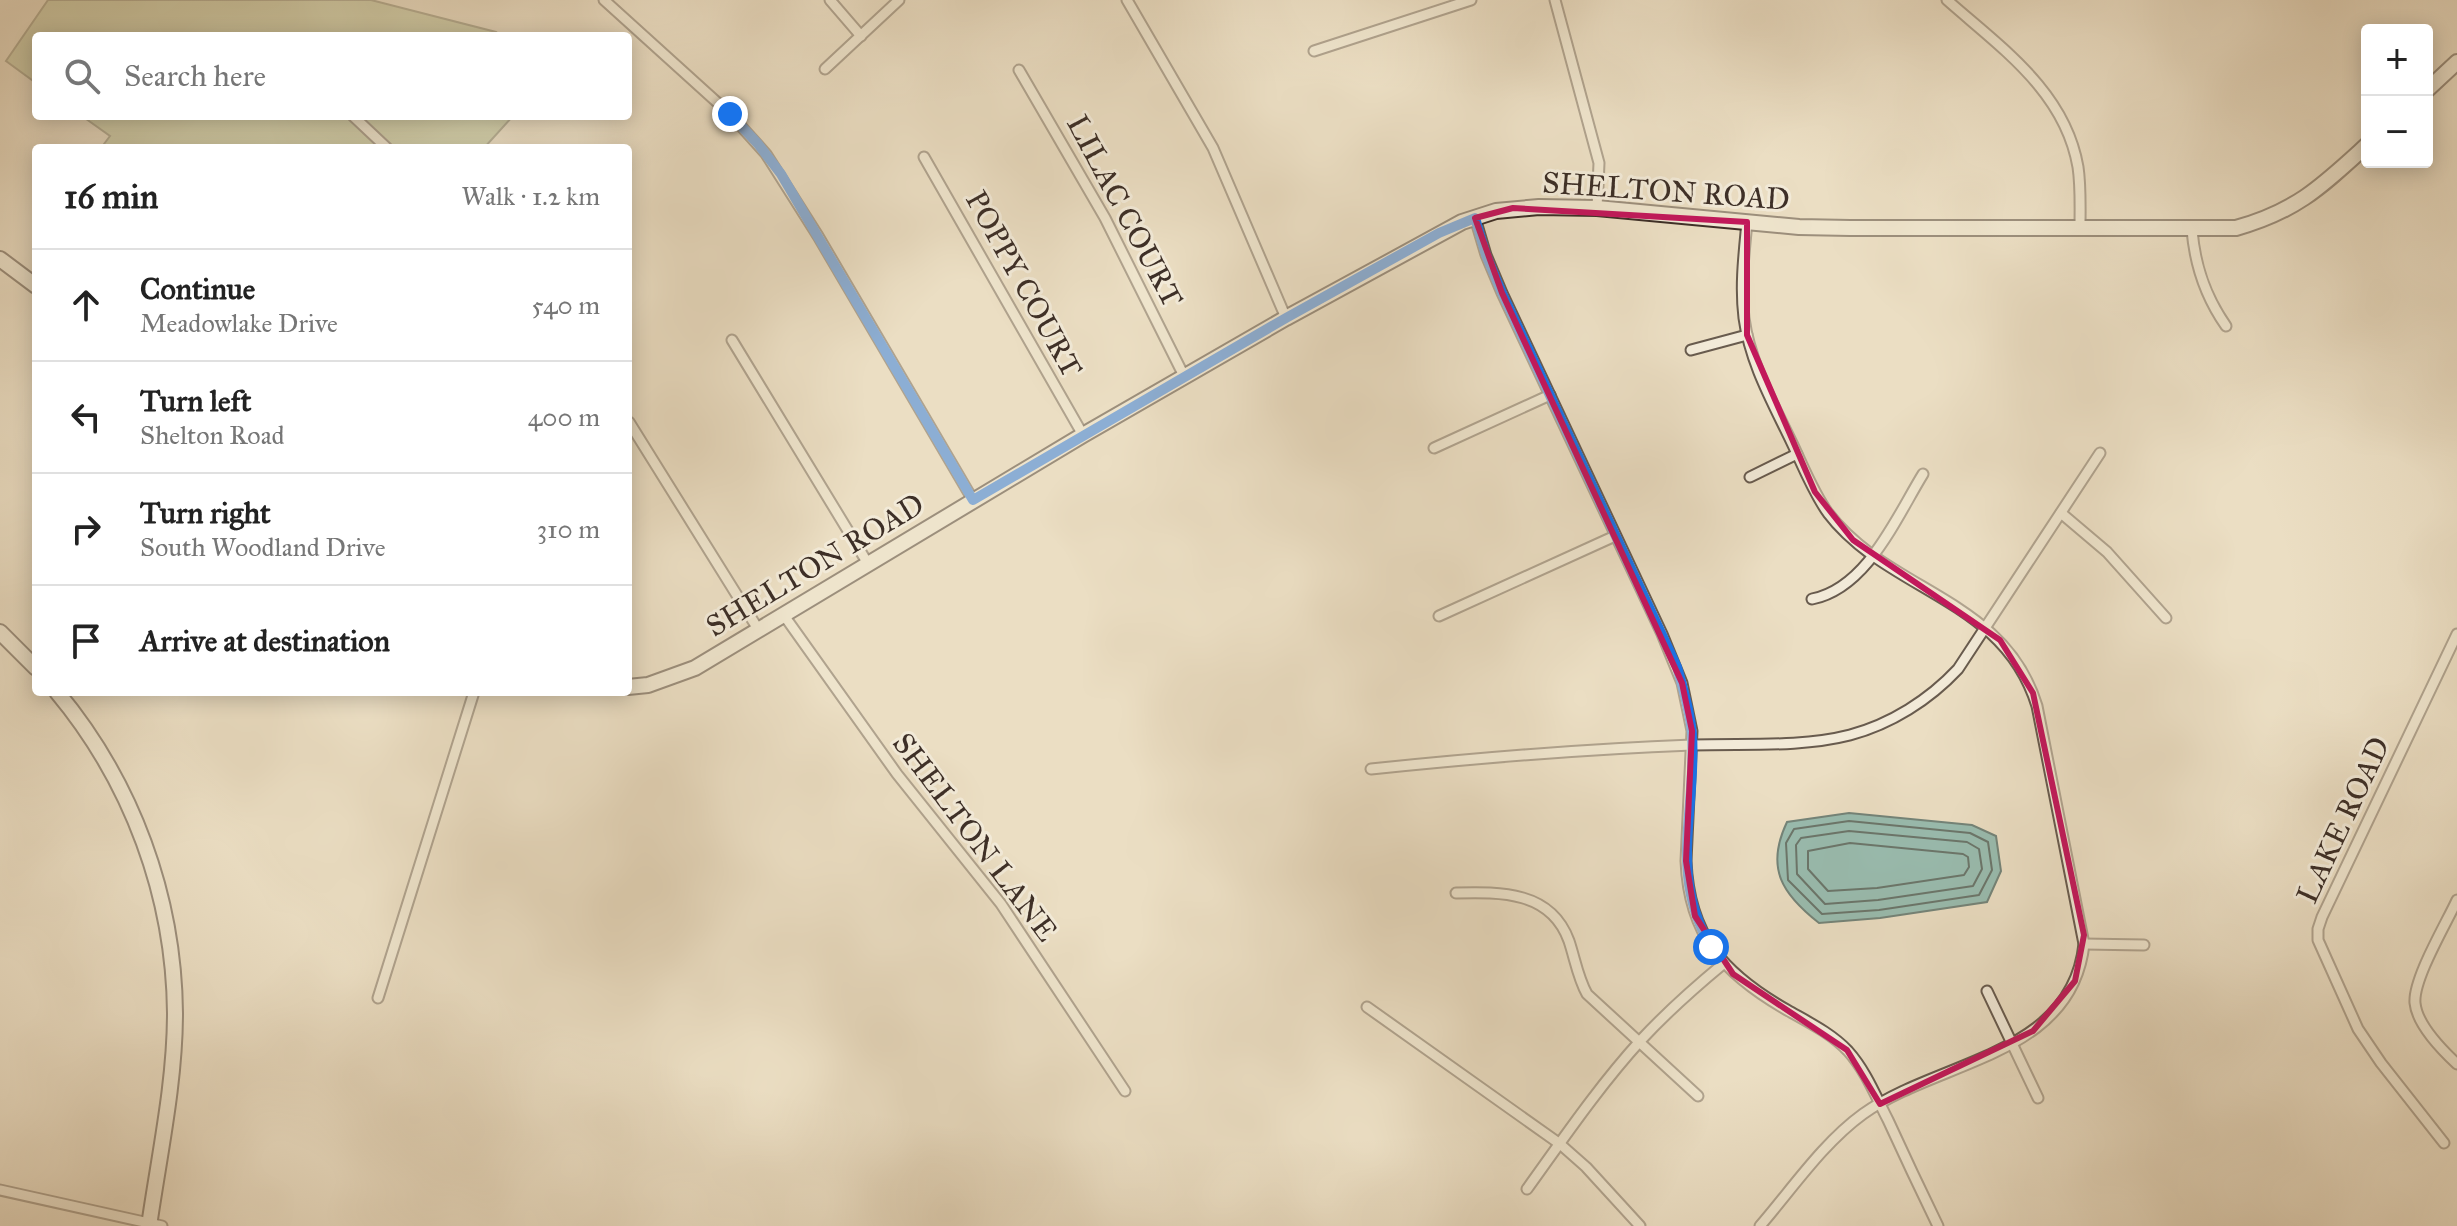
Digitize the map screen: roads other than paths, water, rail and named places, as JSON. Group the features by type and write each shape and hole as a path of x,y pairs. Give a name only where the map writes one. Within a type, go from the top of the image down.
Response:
{"street":[{"path":"604,0 730,114 766,154 818,236 973,500"},
{"path":"830,0 861,36"},
{"path":"825,69 899,0"},
{"path":"1127,0 1213,148 1286,318"},
{"path":"1314,51 1471,0"},
{"path":"1555,0 1599,163 1597,208"},
{"path":"1947,0 2025,69 2043,88 2058,112 2070,136 2077,164 2080,228"},
{"path":"2433,84 2457,62"},
{"name":"LILAC COURT","path":"1019,70 1105,218 1184,376"},
{"path":"357,120 383,144"},
{"name":"SHELTON ROAD","path":"632,686 666,680 695,668 867,562 1184,376 1439,233 1475,218 1513,208 1597,208 1850,228 2236,228 2287,210 2312,193 2361,150"},
{"name":"POPPY COURT","path":"924,157 1083,435"},
{"path":"1475,218 1486,255 1677,667 1686,701 1692,745 1687,882 1695,916 1723,964 1764,996 1836,1040 1856,1062 1880,1104 1938,1226"},
{"path":"1747,222 1742,278 1747,335 1763,381 1828,513 1872,555 1987,628 2012,654 2028,681 2037,706 2084,944 2075,981 2061,1005 2043,1024 1863,1114 1838,1137 1760,1226"},
{"path":"2192,230 2200,276 2209,300 2226,326"},
{"path":"0,259 32,283"},
{"path":"1691,350 1747,335"},
{"path":"732,340 867,562"},
{"path":"1434,448 1550,395"},
{"path":"632,427 758,629"},
{"path":"1371,769 1692,745 1818,740 1849,735 1878,725 1939,688 1966,660 2100,453"},
{"path":"1750,477 1797,454"},
{"path":"1812,599 1828,596 1849,583 1872,555 1923,474"},
{"path":"2061,513 2107,552 2166,618"},
{"path":"1439,616 1615,536"},
{"name":"SHELTON LANE","path":"783,614 897,774 1001,904 1125,1091"},
{"path":"0,634 32,664"},
{"name":"LAKE ROAD","path":"2444,1143 2358,1029 2318,934 2322,917 2457,634"},
{"path":"0,1190 154,1225 174,1038 173,977 166,924 153,870 128,802 94,742 60,696"},
{"path":"378,998 473,696"},
{"path":"1456,893 1516,894 1542,905 1553,914 1567,936 1587,994 1698,1096"},
{"path":"2457,900 2420,978 2415,1006 2424,1024 2457,1064"},
{"path":"2084,944 2144,945"},
{"path":"1527,1189 1638,1043 1685,996 1723,964"},
{"path":"1987,991 2038,1098"},
{"path":"1367,1007 1560,1144 1586,1167 1640,1226"}],"water":[{"path":"1849,813 1972,825 1996,836 2001,871 1987,902 1880,918 1819,923 1795,901 1781,879 1778,853 1781,838 1787,822"}]}
